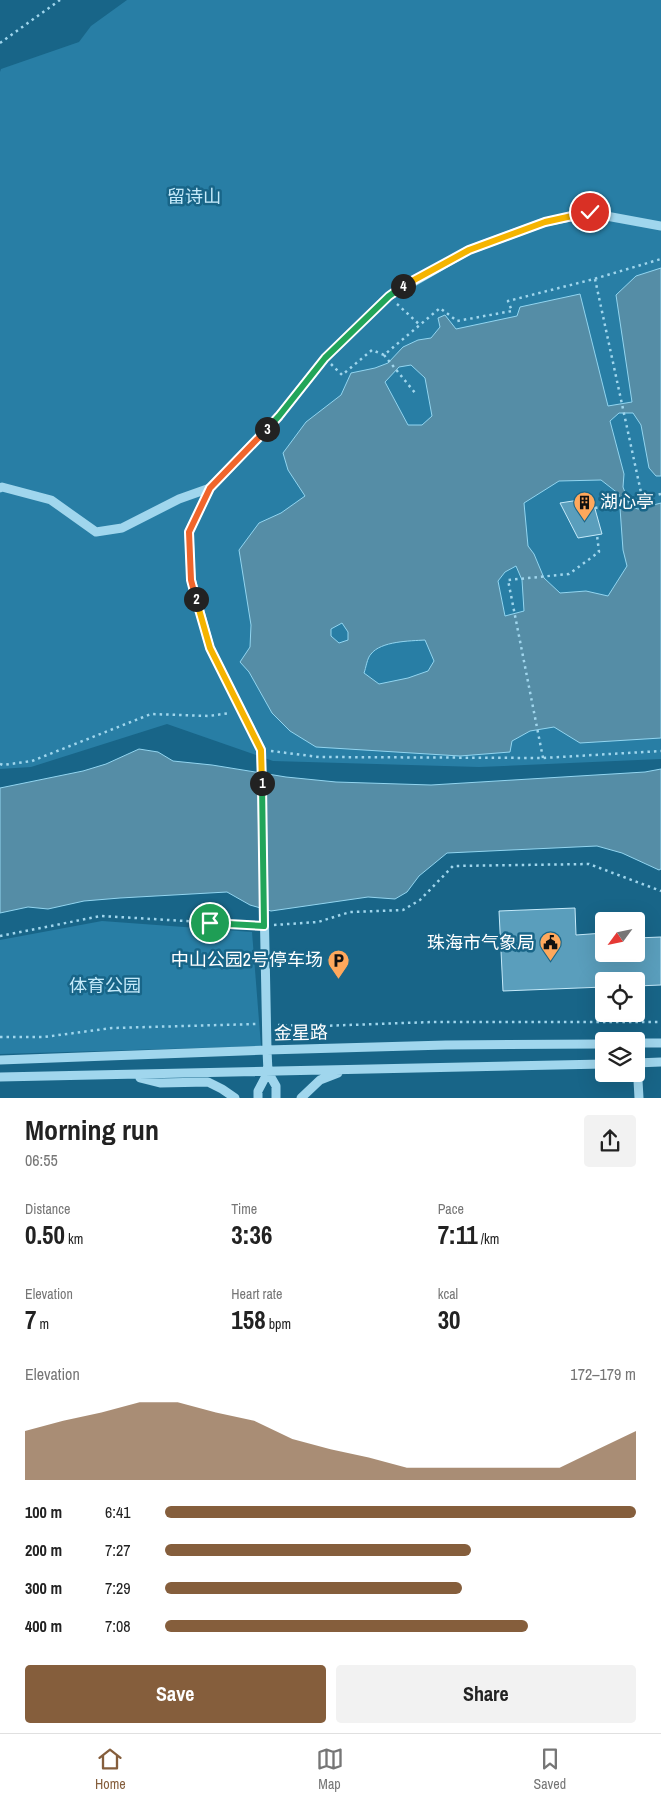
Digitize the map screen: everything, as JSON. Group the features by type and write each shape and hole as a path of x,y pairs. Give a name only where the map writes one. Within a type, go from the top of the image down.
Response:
{"street":[{"path":"276,1098 276,1086 268,1072 267,1050 261,750 210,648 191,580 189,532 210,488 279,416 325,358 389,296 469,250 545,222 590,212 661,226"},
{"path":"0,488 51,500 96,532 122,528 179,499 210,488"},
{"path":"645,1043 661,1043"},
{"name":"金星路","path":"0,1060 446,1045 595,1044"},
{"path":"645,1063 661,1062"},
{"path":"0,1078 595,1064"},
{"path":"301,1098 320,1080 346,1070"},
{"path":"258,1098 258,1091 268,1072"},
{"path":"125,1075 160,1083 208,1082 235,1098"},
{"path":"638,1082 639,1098"}],"path":[{"path":"0,43 60,0"},
{"path":"384,355 440,308 457,321 512,311 508,300 537,295 661,259"},
{"path":"594,279 642,498"},
{"path":"389,296 420,325"},
{"path":"325,358 342,375 372,350 384,355 416,394"},
{"path":"595,508 661,494"},
{"path":"543,758 508,580 569,574 599,552 597,535"},
{"path":"0,764 32,761 151,714 209,716 242,712"},
{"path":"261,750 319,757 543,758 661,751"},
{"path":"0,936 101,916 264,926 318,922 350,912 403,910 420,900 453,866 589,864 661,891"},
{"path":"0,1037 44,1037 112,1028 254,1024 320,1026 432,1022 661,1022"}],"green space":[{"name":"留诗山","path":"127,0 661,0 661,759 479,767 273,761 167,724 31,767 0,769 0,72 1,69 79,42 91,26"},
{"name":"体育公园","path":"102,921 252,932 261,1046 0,1054 0,940"}],"shaded area":[{"path":"661,268 661,476 656,476 649,468 641,425 633,413 619,413 610,421 624,474 623,487 630,506 638,509 661,503 661,738 580,743 554,727 530,731 512,741 510,752 460,756 316,747 290,731 272,713 249,672 240,662 250,647 251,625 239,550 259,523 281,513 305,496 288,470 283,453 306,422 341,395 351,373 388,363 403,347 418,340 431,338 440,327 438,318 445,315 456,329 517,316 520,307 580,294 608,406 632,402 616,295 636,276","holes":["411,365 425,378 432,416 422,425 408,425 385,382 399,367","601,480 619,494 623,550 627,566 608,596 586,591 560,593 544,578 534,554 528,546 524,503 559,481","516,566 522,580 524,611 505,616 498,581 505,572","342,623 348,632 348,640 339,643 331,636 331,629","425,640 434,661 428,671 408,678 379,684 364,673 368,658 382,646 396,642"]},
{"path":"139,749 158,752 173,761 336,782 431,785 645,772 661,769 661,869 659,870 622,853 597,846 447,853 419,876 407,892 395,899 368,897 271,911 250,905 227,892 84,901 48,909 28,907 0,913 0,788 83,771 106,764"}],"building":[{"name":"湖心亭","path":"592,498 602,534 578,538 560,503"},
{"path":"575,908 576,935 595,934 595,962 645,962 645,938 661,937 661,985 645,986 645,972 595,972 595,987 503,991 499,911"}],"place":[{"name":"湖心亭","path":"584,521"},
{"name":"珠海市气象局","path":"551,962"},
{"name":"中山公园2号停车场","path":"339,979"}],"route":[{"path":"210,923 264,926 261,750 255,734 210,648 191,580 189,532 210,488 279,416 325,358 352,330 400,288 469,250 545,222 590,212"}]}
